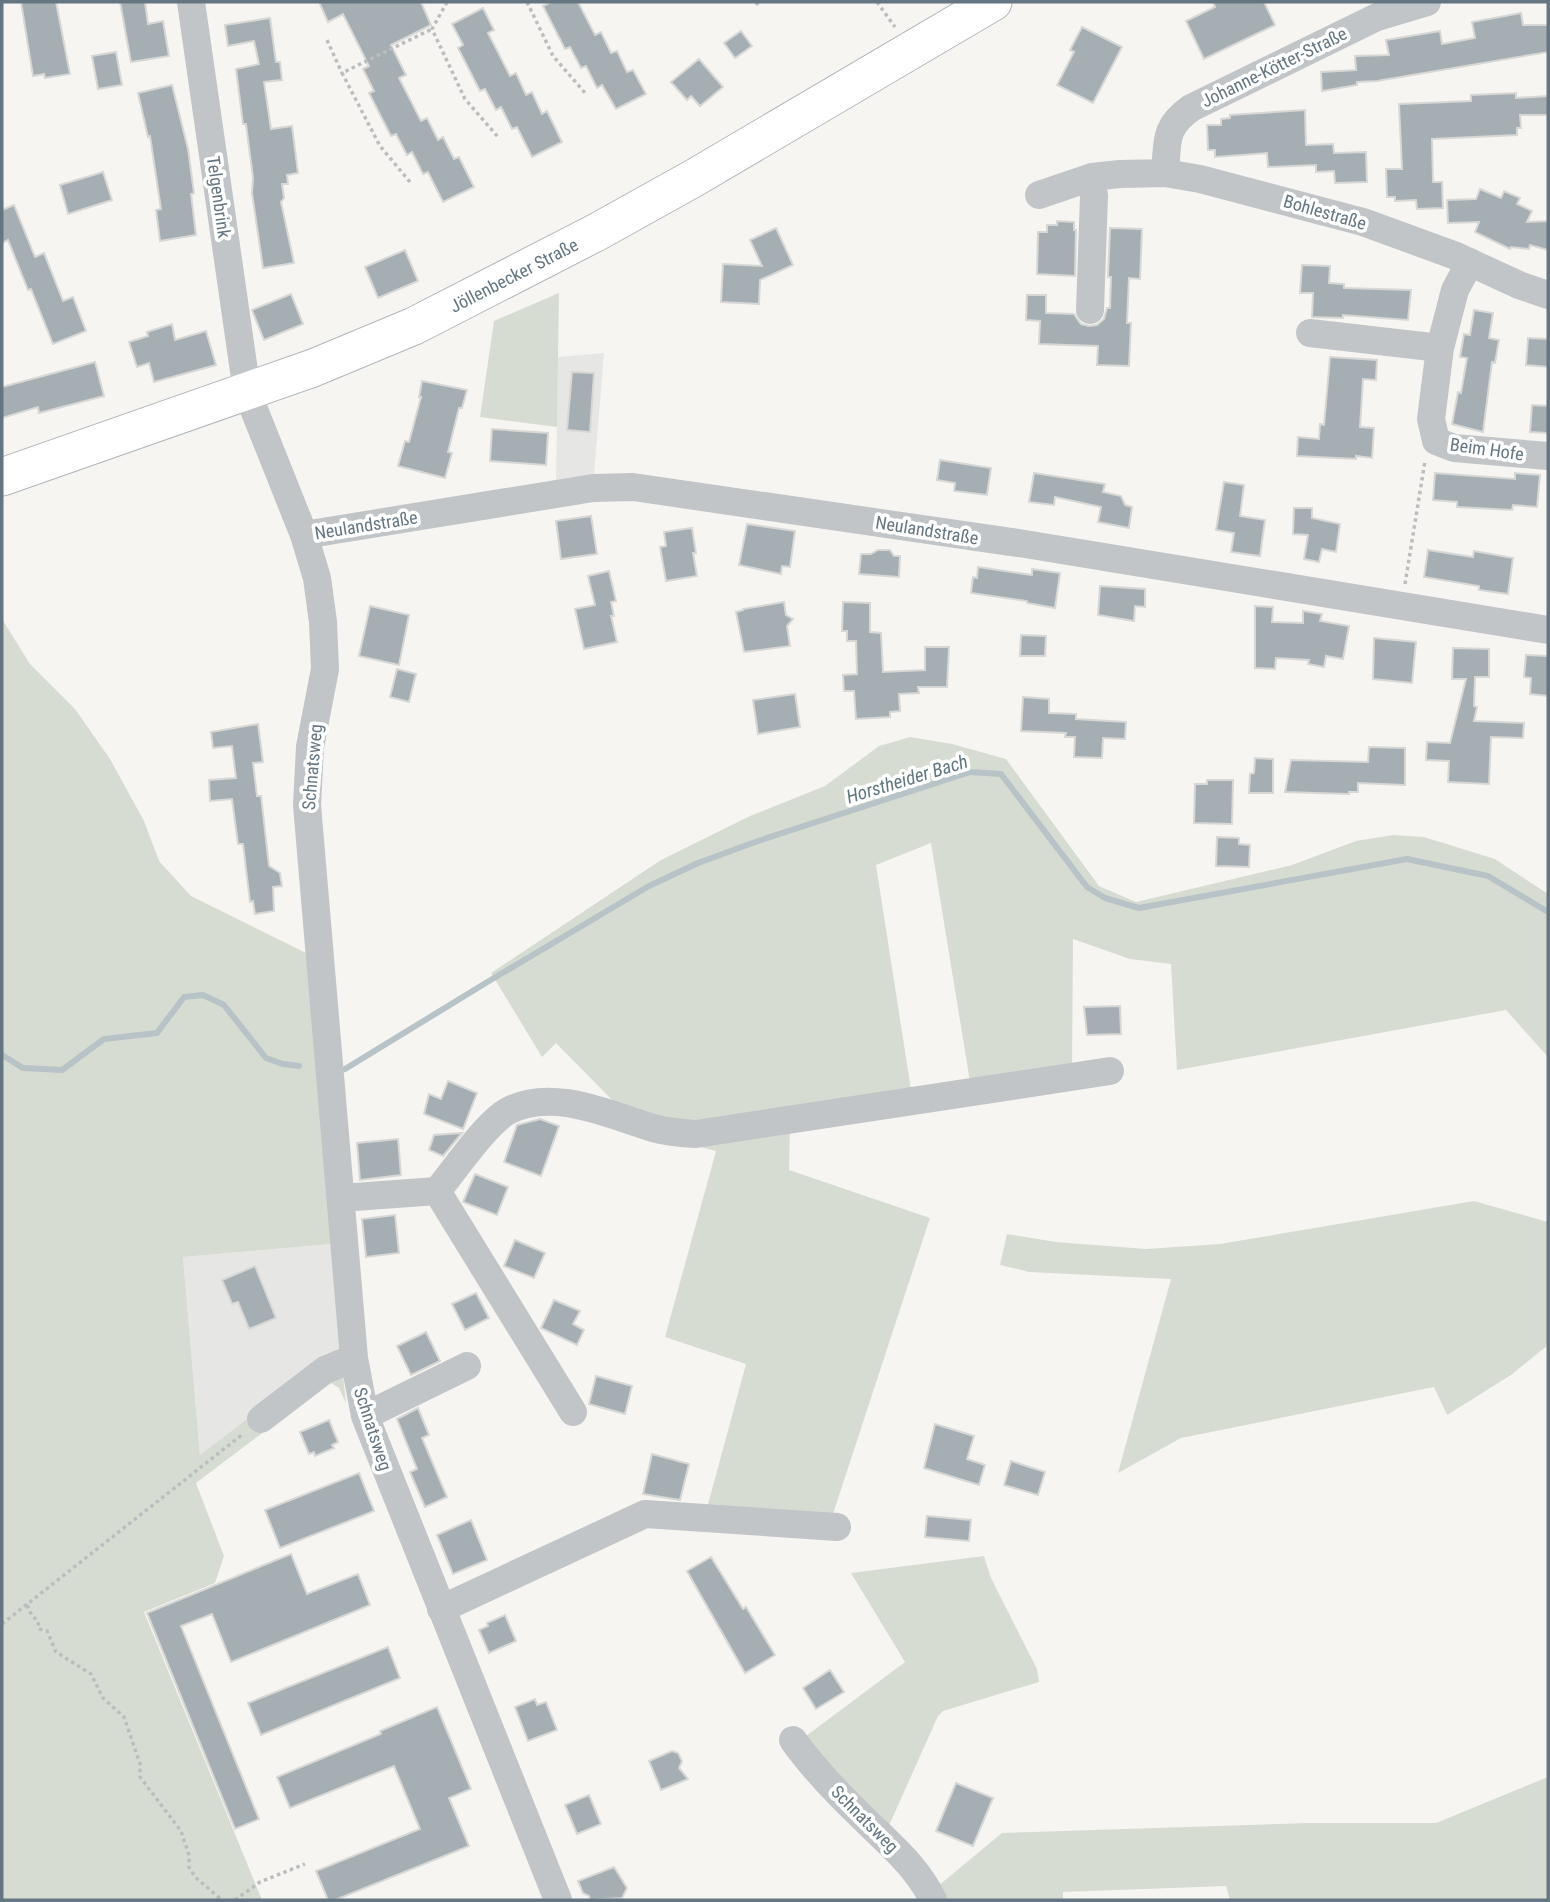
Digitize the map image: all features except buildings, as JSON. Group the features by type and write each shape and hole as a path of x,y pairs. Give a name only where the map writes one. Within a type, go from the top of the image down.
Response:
{"main road":[{"name":"Jöllenbecker Straße","path":"2,477 313,368 414,326 694,178 993,2"}],"street":[{"name":"Telgenbrink","path":"191,2 247,392"},
{"name":"Johanne-Kötter-Straße","path":"1165,173 1169,132 1177,118 1191,108 1377,17 1427,2"},
{"name":"Bohlestraße","path":"1039,195 1092,177 1165,173 1200,179 1363,222 1548,295"},
{"path":"1090,310 1094,195 1092,177"},
{"name":"Beim Hofe","path":"1470,262 1455,290 1440,348 1431,419 1436,441 1454,448 1548,456"},
{"path":"1310,333 1440,348"},
{"name":"Schnatsweg","path":"247,392 304,535 317,578 323,622 325,669 310,747 307,805 354,1358 365,1416 558,1900"},
{"name":"Neulandstraße","path":"304,535 593,488 633,487 1025,544 1548,630"},
{"path":"341,1198 437,1191 489,1128 506,1112 530,1103 570,1104 601,1109 653,1128 696,1134 1110,1071"},
{"path":"437,1191 573,1412"},
{"path":"261,1419 325,1370 354,1358"},
{"path":"365,1416 467,1366"},
{"path":"441,1609 646,1514 837,1527"},
{"name":"Schnatsweg","path":"793,1740 809,1762 900,1854 925,1884 933,1900"}],"path":[{"path":"342,73 432,29 447,2"},
{"path":"527,2 553,56 586,94"},
{"path":"432,29 465,99 498,137"},
{"path":"327,40 380,146 410,182"},
{"path":"1401,606 1425,461 1428,449 1436,441"},
{"path":"2,1624 261,1419"},
{"path":"27,1605 32,1616 38,1621 39,1629 47,1631 56,1652 91,1674 103,1699 124,1717 140,1764 140,1777 181,1831 189,1854 189,1867 195,1877 222,1900"},
{"path":"235,1900 260,1882 305,1864"}],"shaded area":[{"path":"559,293 557,427 480,417 494,321"},
{"path":"604,353 594,474 556,481 558,357"},
{"path":"2,619 30,664 75,709 110,759 144,821 159,861 191,896 306,953 332,1244 183,1257 200,1455 340,1348 346,1403 339,1388 331,1383 326,1385 196,1483 224,1556 215,1583 144,1612 262,1900 2,1900"},
{"path":"910,737 952,744 1006,759 1099,886 1136,902 1292,865 1356,841 1393,835 1424,837 1495,859 1548,894 1548,1057 1506,1010 1177,1070 1171,964 1130,959 1073,939 1072,1074 972,1094 931,843 876,865 912,1096 696,1129 618,1106 556,1043 542,1057 491,973 661,860 750,816 825,786 879,746"},
{"path":"790,1127 789,1170 930,1218 831,1520 707,1508 746,1364 665,1337 716,1151 671,1139"},
{"path":"1474,1201 1548,1222 1548,1345 1511,1375 1447,1415 1434,1387 1181,1438 1118,1473 1171,1279 1029,1272 1000,1265 1007,1234 1056,1242 1146,1249 1220,1244"},
{"path":"332,1244 340,1348 200,1456 183,1257"},
{"path":"984,1556 991,1578 1037,1669 1039,1682 943,1711 938,1716 887,1830 802,1739 905,1662 851,1573"},
{"path":"1548,1777 1548,1900 1230,1900 1226,1886 1063,1892 1063,1900 942,1900 938,1886 1002,1833 1308,1823 1436,1823"}],"waterway":[{"name":"Horstheider Bach","path":"345,1069 649,886 698,863 758,841 970,772 1001,774 1087,887 1105,898 1139,908 1407,859 1488,876 1548,912"},
{"name":"Horstheider Bach","path":"2,1055 23,1068 62,1070 104,1039 157,1033 184,997 203,995 224,1005 266,1058 299,1066"}]}
